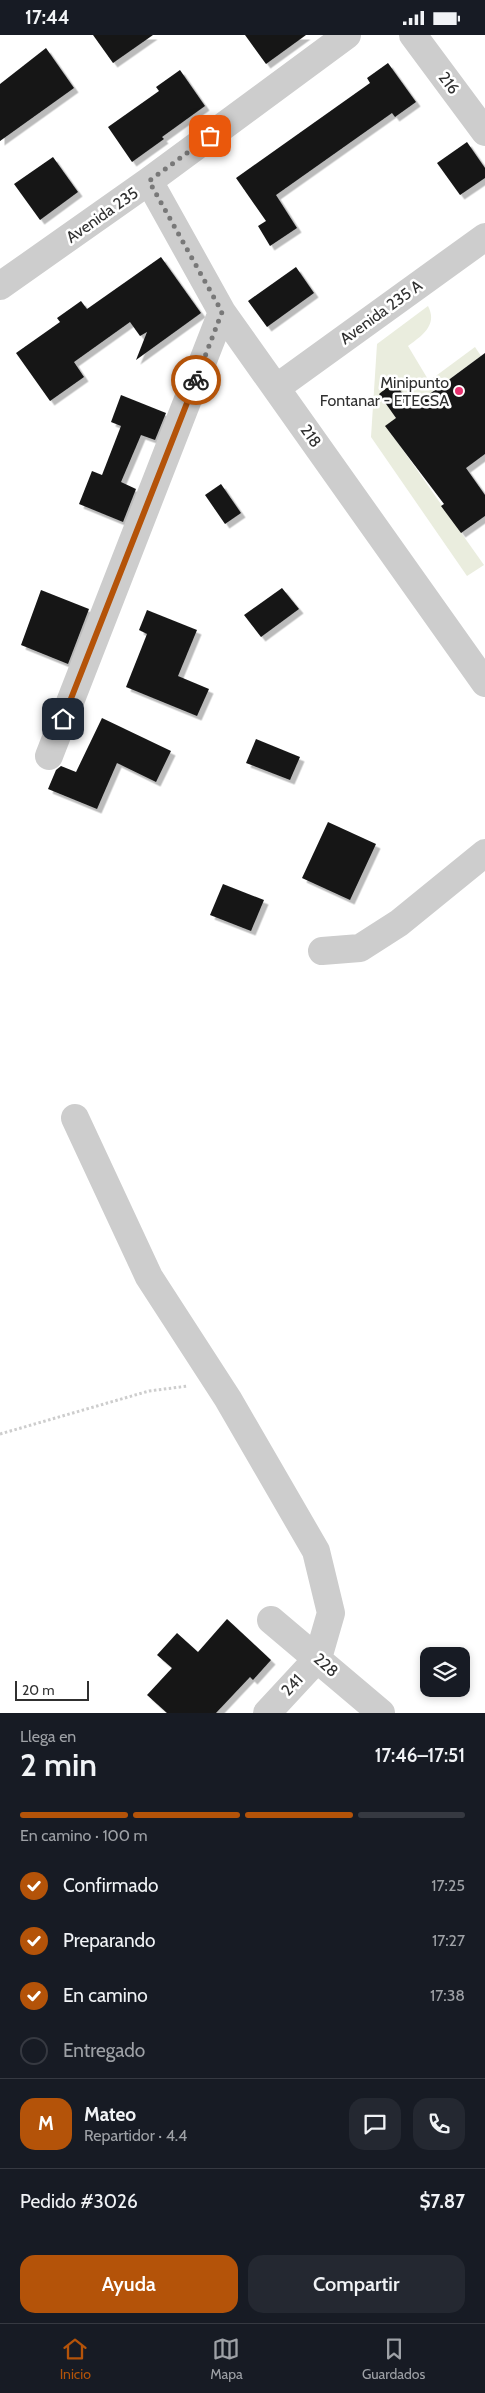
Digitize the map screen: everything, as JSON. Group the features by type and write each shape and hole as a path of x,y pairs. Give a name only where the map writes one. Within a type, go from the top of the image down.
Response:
{"street":[{"name":"Avenida 235","path":"0,286 149,181 347,35"},
{"name":"216","path":"413,35 485,132"},
{"name":"218","path":"149,181 222,312 485,683"},
{"name":"Avenida 235 A","path":"276,388 485,237"},
{"path":"49,756 222,312"},
{"path":"322,951 360,948 399,923 485,853"},
{"path":"75,1118 148,1277 216,1382 316,1551 331,1613 318,1658"},
{"name":"228","path":"271,1620 381,1713"},
{"name":"241","path":"267,1713 318,1658"}],"path":[{"path":"0,1434 148,1391 216,1382"}],"shaded area":[{"path":"428,306 431,313 430,324 423,334 408,346 429,381 475,347 481,356 386,426 484,565 467,576 371,437 377,344"}],"building":[{"path":"93,35 153,35 113,63"},
{"path":"245,35 306,35 266,64"},
{"path":"46,48 74,88 0,141 0,84"},
{"path":"388,63 416,102 395,117 392,113 276,195 297,228 270,246 258,226 266,221 236,178 370,83 367,78"},
{"path":"180,70 205,106 162,137 164,139 132,162 108,127 159,91 156,87"},
{"path":"467,142 485,168 485,178 460,195 437,163"},
{"path":"53,157 78,192 40,220 14,184"},
{"path":"161,257 201,313 136,360 147,332 140,336 130,322 74,362 84,377 50,401 16,353 60,322 57,318 81,301 87,309"},
{"path":"296,267 314,293 267,327 248,301"},
{"name":"Minipunto Fontanar - ETECSA","path":"485,353 485,454 466,468 485,495 485,516 461,533 441,506 444,504 385,426 396,418 379,394 394,382 412,407"},
{"path":"121,395 166,413 155,440 141,435 121,482 136,489 123,522 79,504 92,471 102,475 121,426 111,422"},
{"path":"221,484 241,513 225,524 205,495"},
{"path":"282,588 299,609 261,637 244,615"},
{"path":"41,590 89,609 68,664 21,645"},
{"path":"147,610 197,630 178,676 209,689 197,716 126,687 147,634 139,630"},
{"path":"102,718 171,751 156,782 117,763 97,809 48,789 56,770 61,766 76,772"},
{"path":"256,739 300,757 290,780 246,763"},
{"path":"328,822 376,844 350,900 302,878"},
{"path":"223,884 264,900 251,931 210,915"},
{"path":"227,1619 271,1660 253,1680 250,1677 216,1713 167,1713 147,1695 172,1668 157,1655 177,1633 198,1652"}],"way so far":[{"path":"196,380 222,312 149,181 210,136"}],"place":[{"name":"Minipunto Fontanar - ETECSA","path":"459,391"}],"route":[{"path":"63,719 196,380"}]}
